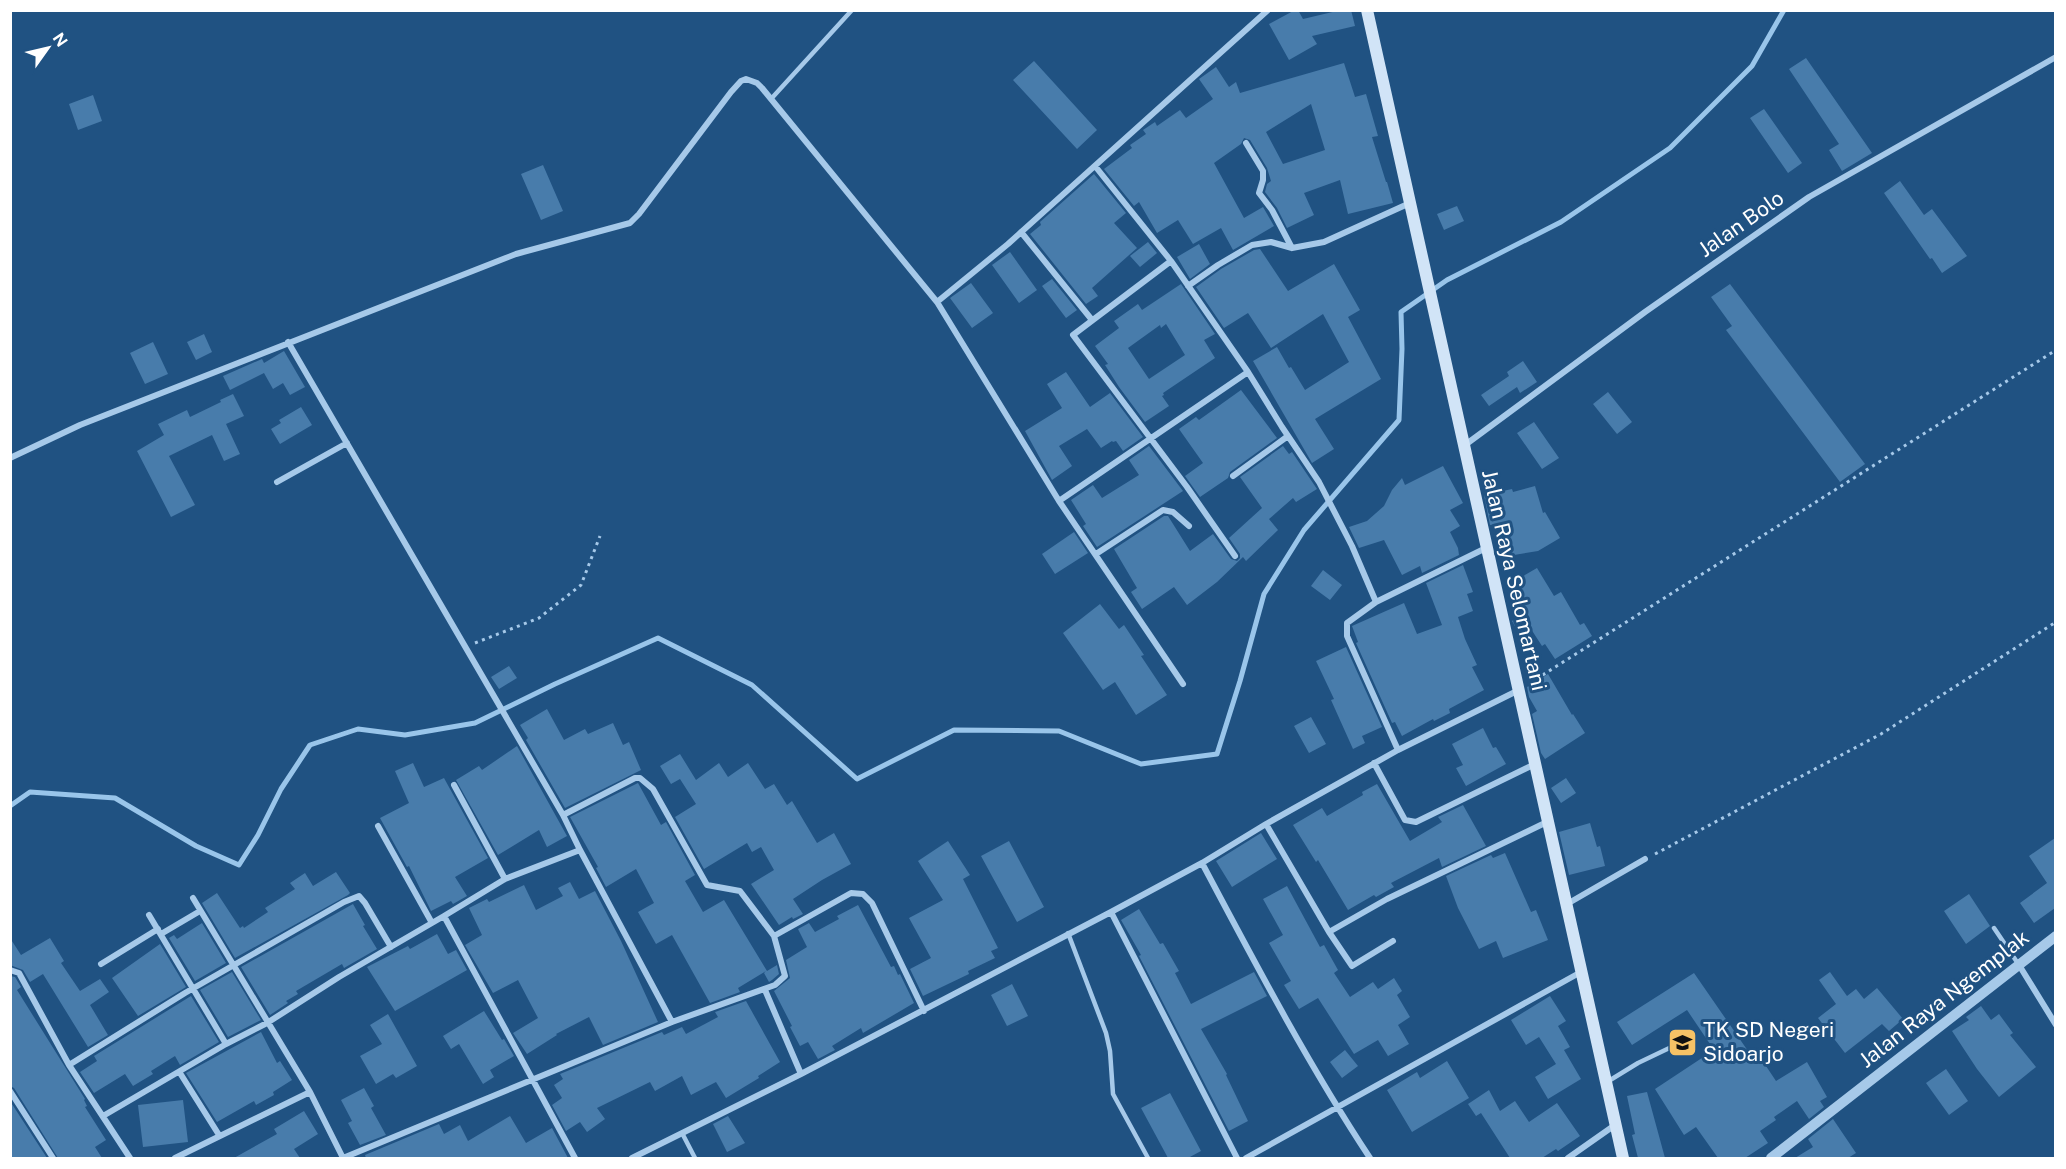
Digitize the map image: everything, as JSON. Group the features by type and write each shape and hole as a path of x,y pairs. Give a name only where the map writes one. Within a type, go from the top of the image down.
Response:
{"main road":[{"name":"Jalan Raya Selomartani","path":"1367,10 1623,1158"}],"street":[{"path":"937,302 1021,232 1268,10"},
{"name":"Jalan Bolo","path":"1464,446 1645,312 1809,197 2055,57"},
{"path":"10,458 80,425 516,254 630,223 741,81 746,79 757,83 771,99 937,302 1059,501 1183,684"},
{"path":"1246,143 1263,171 1259,193 1272,210 1292,248"},
{"path":"1095,166 1171,261 1248,372 1319,482 1336,511 1376,602"},
{"path":"1188,286 1252,245 1270,242 1292,248 1324,242 1410,203"},
{"path":"1021,232 1092,320"},
{"path":"1171,261 1073,335 1187,487 1235,556"},
{"path":"288,342 563,815 672,1022"},
{"path":"1059,501 1248,372"},
{"path":"1233,476 1288,436"},
{"path":"277,482 347,443"},
{"path":"1096,554 1163,510 1173,512 1189,526"},
{"path":"1398,750 1347,636 1347,623 1376,602 1487,548"},
{"path":"632,1158 924,1011 1068,933 1112,912 1398,750 1519,690"},
{"path":"1374,764 1405,820 1410,822 1416,822 1535,764"},
{"path":"193,898 310,1092 343,1158 672,1022 765,990 783,980 785,976 774,936 740,891 707,885 653,789 640,778 635,778 563,815"},
{"path":"454,785 505,879"},
{"path":"1329,932 1387,898 1548,822"},
{"path":"1266,824 1329,932 1352,966 1393,942"},
{"path":"378,826 432,923"},
{"path":"103,1116 226,1044 267,1023 505,879 580,850"},
{"path":"1566,904 1645,859"},
{"path":"1202,863 1262,976 1337,1108 1370,1158"},
{"path":"774,936 843,897 863,894 872,903 924,1011"},
{"path":"69,1065 194,988 359,896 391,947"},
{"path":"101,964 200,911"},
{"path":"1112,912 1238,1158"},
{"path":"149,915 226,1044"},
{"path":"444,916 575,1158"},
{"name":"Jalan Raya Ngemplak","path":"1771,1158 2055,936"},
{"path":"2019,965 2055,1025"},
{"path":"10,970 19,974 69,1065 130,1158"},
{"path":"1246,1158 1581,972"},
{"path":"765,990 801,1074"},
{"path":"180,1073 219,1135"},
{"path":"10,1091 53,1158"},
{"path":"175,1158 310,1092"},
{"path":"1568,1158 1616,1125"}],"lane":[{"path":"771,99 852,10"},
{"path":"1994,928 2019,965"},
{"path":"1068,933 1106,1033 1110,1051 1113,1094 1148,1158"},
{"path":"1606,1083 1638,1063 1684,1041"},
{"path":"682,1133 695,1158"}],"path":[{"path":"1519,690 2055,350"},
{"path":"465,647 539,618 581,585 600,536"},
{"path":"1645,859 1881,734 2055,622"}],"building":[{"path":"1298,10 1303,19 1341,10 1351,10 1355,26 1312,36 1317,44 1289,60 1269,24"},
{"path":"1806,58 1872,153 1842,171 1829,150 1839,144 1789,69"},
{"path":"1034,61 1097,130 1077,149 1013,80"},
{"path":"1344,63 1355,97 1366,94 1378,136 1372,137 1393,203 1348,214 1340,180 1304,193 1314,215 1287,228 1277,208 1265,192 1267,184 1271,181 1267,168 1250,140 1244,138 1241,144 1214,163 1244,218 1263,207 1274,226 1233,250 1221,228 1193,244 1178,220 1157,233 1139,202 1134,206 1104,169 1132,148 1130,145 1146,134 1143,130 1155,122 1157,126 1180,110 1186,118 1213,99 1199,79 1216,67 1229,87 1236,82 1240,93","holes":["1311,104 1325,150 1283,164 1266,132"]},
{"path":"93,95 102,121 78,130 69,104"},
{"path":"1764,109 1802,163 1788,173 1750,118"},
{"path":"543,165 563,211 541,220 521,174"},
{"path":"1094,174 1126,213 1114,223 1137,248 1092,288 1098,296 1086,304 1030,234 1041,225 1040,222"},
{"path":"1900,181 1924,215 1932,209 1967,256 1942,273 1884,193"},
{"path":"1457,206 1464,221 1444,230 1437,214"},
{"path":"1148,242 1157,253 1140,267 1130,256"},
{"path":"1199,244 1210,264 1190,279 1177,257"},
{"path":"1260,249 1288,291 1334,264 1360,310 1348,317 1381,379 1315,419 1334,449 1312,463 1253,361 1277,347 1305,390 1349,362 1323,314 1271,348 1248,313 1224,328 1196,287 1221,269 1254,250"},
{"path":"1010,252 1037,290 1019,303 992,265"},
{"path":"1052,279 1077,310 1066,318 1042,286"},
{"path":"971,283 993,313 972,328 950,298"},
{"path":"1181,284 1215,334 1204,340 1215,358 1163,393 1162,396 1169,406 1145,422 1119,387 1105,365 1108,364 1095,346 1119,328 1114,321 1138,304 1142,310","holes":["1166,324 1185,355 1149,379 1128,348 1160,325 1161,328"]},
{"path":"1730,284 1865,464 1840,482 1726,330 1732,326 1711,297"},
{"path":"204,334 212,352 196,360 187,342"},
{"path":"153,342 168,374 145,384 130,353"},
{"path":"284,351 305,387 290,395 283,383 273,389 264,373 230,390 223,376 262,359 264,363"},
{"path":"1523,361 1537,382 1520,393 1517,387 1489,406 1481,395 1509,376 1507,372"},
{"path":"1066,372 1090,407 1110,393 1143,437 1123,451 1116,441 1101,448 1087,429 1059,446 1072,466 1052,480 1025,431 1062,408 1047,384"},
{"path":"1241,390 1277,438 1230,472 1228,478 1200,497 1185,476 1203,463 1179,429 1196,417 1199,420"},
{"path":"1608,392 1632,422 1617,434 1593,404"},
{"path":"233,394 244,416 226,424 240,454 224,461 212,435 169,456 195,505 171,517 137,451 164,435 158,424 187,410 190,417"},
{"path":"301,407 312,425 280,444 271,429 281,423 279,420"},
{"path":"1534,422 1559,458 1542,469 1517,433"},
{"path":"1149,446 1183,491 1097,547 1083,526 1086,524 1071,500 1093,485 1102,498 1139,475 1129,460"},
{"path":"1283,446 1289,454 1292,452 1317,489 1296,502 1293,498 1269,519 1278,530 1246,561 1243,557 1217,582 1187,605 1174,587 1142,609 1131,592 1137,588 1114,549 1164,516 1168,516 1190,551 1213,534 1231,559 1237,561 1240,554 1229,538 1262,508 1240,477"},
{"path":"1443,466 1463,503 1450,510 1460,526 1450,532 1459,555 1422,573 1420,566 1402,575 1384,540 1359,548 1349,527 1367,521 1384,506 1392,490 1402,478 1405,485"},
{"path":"1535,486 1543,513 1545,512 1560,538 1538,551 1508,556 1502,523 1490,525 1484,495 1512,489 1513,492"},
{"path":"1074,532 1088,553 1055,574 1042,554"},
{"path":"1463,565 1473,592 1467,594 1473,611 1458,617 1477,665 1472,667 1484,690 1449,709 1450,713 1434,721 1433,719 1402,736 1395,722 1392,723 1356,643 1358,642 1352,626 1404,603 1417,634 1442,625 1426,583"},
{"path":"1537,568 1554,596 1561,592 1580,625 1584,623 1592,636 1555,659 1545,644 1542,646 1531,629 1520,635 1512,621 1524,613 1508,585"},
{"path":"1323,570 1342,585 1330,600 1311,586"},
{"path":"1100,604 1119,629 1124,625 1167,695 1136,715 1115,682 1103,690 1063,633"},
{"path":"1346,647 1382,727 1362,736 1365,743 1353,749 1331,700 1334,699 1316,661"},
{"path":"509,666 517,678 499,689 491,677"},
{"path":"1548,674 1585,733 1545,759 1541,753 1532,714 1537,711 1529,697 1527,687"},
{"path":"547,709 564,740 585,729 588,734 613,723 623,745 629,742 641,770 565,808 526,740 528,738 520,725"},
{"path":"1311,717 1326,744 1309,753 1294,726"},
{"path":"1483,728 1493,748 1496,747 1506,764 1466,786 1456,768 1463,765 1452,744"},
{"path":"517,746 567,836 547,847 539,830 498,855 456,780 479,766 482,770"},
{"path":"680,754 696,780 719,763 728,777 748,763 765,789 774,784 787,805 792,801 817,843 834,833 851,864 793,899 803,914 793,919 792,917 779,925 751,884 774,870 761,847 752,852 747,843 704,869 675,817 696,804 680,779 671,784 660,766"},
{"path":"413,763 424,787 444,778 488,858 455,877 467,896 453,904 451,901 431,911 409,866 407,867 380,818 409,803 395,771"},
{"path":"1566,778 1576,793 1561,803 1551,788"},
{"path":"638,783 661,825 666,822 695,875 685,881 703,912 724,900 767,971 777,965 779,974 772,980 769,982 764,973 766,971 738,988 740,992 710,1003 672,935 656,944 638,912 654,903 636,869 606,887 596,868 598,867 570,817"},
{"path":"1377,784 1410,841 1442,822 1438,817 1463,805 1486,846 1442,867 1439,858 1391,883 1394,887 1348,910 1318,860 1316,862 1293,825 1322,808 1327,816"},
{"path":"1590,823 1597,847 1600,846 1605,866 1569,875 1559,832"},
{"path":"1261,833 1277,859 1232,887 1216,861"},
{"path":"2055,838 2055,908 2034,923 2020,903 2047,883 2029,856"},
{"path":"948,841 970,875 963,879 998,948 991,951 995,958 968,971 969,974 923,996 910,969 931,958 909,918 943,900 918,861"},
{"path":"1009,841 1044,907 1017,922 981,856"},
{"path":"1505,853 1531,912 1536,910 1548,940 1503,958 1496,941 1479,949 1458,908 1446,876 1491,855 1493,858"},
{"path":"336,872 350,893 348,895 235,958 202,903 217,893 240,928 243,926 244,928 268,912 265,908 295,889 290,883 305,873 313,886"},
{"path":"570,882 579,899 595,891 658,1022 603,1045 589,1017 556,1034 527,1054 513,1033 538,1018 518,980 493,993 465,945 482,935 469,908 487,899 489,902 524,885 536,910 563,896 558,888"},
{"path":"1287,886 1320,947 1324,945 1338,970 1334,973 1350,997 1373,982 1378,989 1394,978 1402,991 1397,995 1410,1017 1398,1025 1409,1044 1388,1056 1378,1040 1354,1054 1318,998 1299,1009 1284,985 1291,981 1269,943 1283,935 1263,899"},
{"path":"1969,894 1990,926 1966,944 1944,911"},
{"path":"353,904 377,949 344,968 342,964 296,991 298,994 270,1015 241,967"},
{"path":"858,905 891,967 894,966 898,975 900,974 914,1003 863,1033 861,1028 832,1046 835,1050 818,1059 808,1042 800,1046 774,991 790,978 786,960 807,947 798,929 809,923 815,932 839,919 837,916"},
{"path":"1139,909 1179,971 1175,973 1191,1004 1254,972 1267,996 1201,1029 1227,1074 1248,1121 1229,1131 1139,956 1141,955 1121,920"},
{"path":"202,923 226,963 195,981 169,938 174,935 177,939"},
{"path":"437,934 448,954 456,950 467,970 395,1011 367,967 408,946 410,949"},
{"path":"10,938 21,955 50,938 64,961 61,963 80,991 100,979 109,992 90,1005 108,1035 88,1047 43,974 30,982 23,970 10,965"},
{"path":"160,944 186,987 138,1016 112,978"},
{"path":"232,972 261,1020 228,1037 200,990"},
{"path":"1830,972 1847,996 1856,989 1864,999 1877,988 1903,1019 1889,1031 1882,1024 1845,1053 1818,1018 1836,1004 1819,980"},
{"path":"1694,973 1757,1064 1762,1060 1776,1081 1807,1062 1827,1097 1820,1101 1824,1107 1809,1119 1797,1101 1774,1117 1776,1120 1760,1131 1768,1143 1745,1158 1718,1158 1696,1127 1684,1135 1655,1089 1714,1050 1687,1010 1632,1045 1617,1022"},
{"path":"10,976 15,977 21,987 17,990 85,1099 87,1106 85,1107 106,1140 95,1147 102,1158 58,1158 14,1088 10,1086"},
{"path":"1012,984 1028,1016 1007,1026 991,995"},
{"path":"191,996 219,1042 180,1065 175,1056 151,1071 153,1074 133,1086 125,1074 94,1093 80,1072 97,1061 94,1056"},
{"path":"1550,996 1566,1021 1558,1026 1570,1047 1564,1050 1581,1079 1548,1099 1535,1077 1556,1064 1539,1037 1526,1045 1511,1020"},
{"path":"746,1001 780,1062 758,1076 759,1078 726,1098 716,1082 691,1095 682,1076 655,1091 650,1082 597,1108 605,1119 587,1132 580,1122 566,1131 552,1105 562,1098 554,1085 563,1079 560,1074 662,1032 664,1035 682,1027 686,1034 718,1017 715,1012"},
{"path":"1981,1006 1991,1020 1999,1014 2013,1033 2010,1035 2036,1067 1999,1097 1952,1031 1969,1020 1966,1017"},
{"path":"484,1011 514,1056 490,1070 494,1077 483,1084 459,1044 451,1049 443,1036"},
{"path":"388,1014 417,1066 396,1078 393,1074 376,1084 360,1056 382,1044 370,1025"},
{"path":"261,1032 277,1063 280,1061 292,1080 273,1092 274,1095 256,1105 254,1101 217,1122 186,1073"},
{"path":"1345,1050 1358,1066 1342,1078 1330,1062"},
{"path":"1447,1061 1469,1098 1412,1132 1387,1090 1417,1072 1420,1078"},
{"path":"1946,1069 1968,1101 1949,1115 1926,1083"},
{"path":"364,1088 374,1106 371,1108 386,1135 360,1145 348,1123 352,1121 341,1100"},
{"path":"1489,1090 1500,1111 1515,1101 1529,1122 1557,1103 1580,1136 1558,1151 1556,1149 1542,1158 1510,1158 1481,1113 1476,1116 1468,1104"},
{"path":"1647,1092 1665,1158 1638,1158 1632,1135 1635,1134 1627,1096"},
{"path":"1170,1093 1201,1151 1188,1158 1168,1158 1141,1108"},
{"path":"183,1100 188,1142 143,1147 138,1105"},
{"path":"10,1101 47,1158 10,1158"},
{"path":"304,1111 318,1134 294,1149 300,1158 234,1158 277,1134 274,1129"},
{"path":"510,1116 526,1143 552,1128 568,1158 366,1158 365,1155 439,1124 444,1134 460,1125 468,1141"},
{"path":"728,1116 745,1143 727,1152 713,1124"},
{"path":"1833,1119 1856,1153 1848,1158 1795,1158 1813,1147 1808,1139"}],"waterway":[{"path":"10,806 30,792 115,798 196,846 239,865 258,835 281,789 310,745 358,729 405,735 475,723 658,638 752,685 857,779 954,730 1059,731 1141,764 1217,754 1264,594 1304,530 1399,420 1401,312 1447,280 1561,222 1670,148 1752,66 1784,10"}],"place":[{"name":"TK SD Negeri Sidoarjo","path":"1682,1042"}]}
